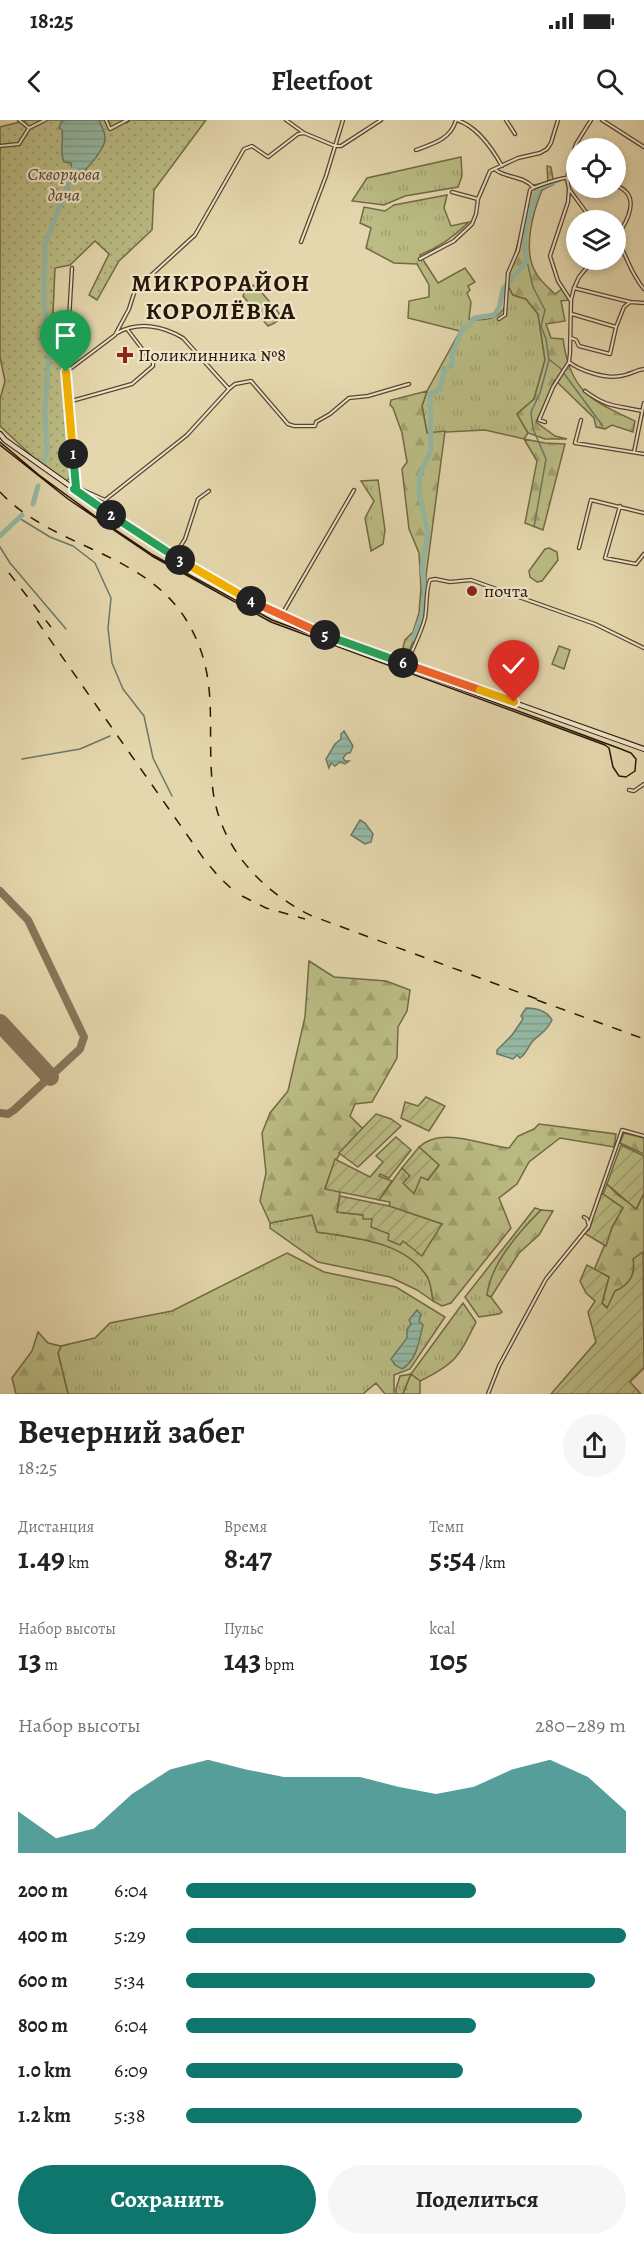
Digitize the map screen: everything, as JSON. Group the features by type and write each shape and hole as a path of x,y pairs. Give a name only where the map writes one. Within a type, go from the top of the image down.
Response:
{"main road":[{"path":"0,434 174,556 213,580 281,616 332,638 558,716 644,749"}],"street":[{"path":"19,120 29,128"},
{"path":"0,146 19,144 29,128 45,120"},
{"path":"106,120 110,129 127,120"},
{"path":"286,120 304,133 335,146 341,146 381,120"},
{"path":"301,242 326,176 343,120"},
{"path":"416,150 442,140 453,129 456,120 477,133 491,146 502,166"},
{"path":"506,120 515,134"},
{"path":"420,259 454,241 472,224 478,199 490,171 518,158 540,153 547,148 551,143 558,120"},
{"path":"579,138 591,120"},
{"path":"602,120 644,147"},
{"path":"115,334 129,309 135,290 195,235 244,149 252,146 268,157 298,134 304,133"},
{"path":"495,170 502,175 529,182 533,187"},
{"path":"499,319 505,315 508,273 518,250 530,190 533,187 566,178"},
{"path":"626,191 631,206 626,221"},
{"path":"452,192 478,199"},
{"path":"568,198 550,256 558,281 571,302"},
{"path":"626,257 633,275 644,289"},
{"path":"72,268 66,372 75,488 105,500 187,435 235,384 251,381 288,424 294,426 315,426 316,422 330,414 344,400 368,396 409,384"},
{"path":"545,422 539,420 568,362 571,302 574,288 584,270"},
{"path":"574,288 630,302 644,303"},
{"path":"570,338 576,340 579,346 610,354 622,311 630,302"},
{"path":"571,314 616,327"},
{"path":"66,372 115,334 127,329 146,326 162,328 183,338 229,389"},
{"path":"68,402 132,384 153,366 127,329"},
{"path":"568,362 580,369 613,376 644,369"},
{"path":"585,391 608,405 642,411"},
{"path":"634,452 644,403"},
{"path":"580,420 575,443 644,454"},
{"path":"281,616 354,490"},
{"path":"174,556 185,539 198,499 209,491"},
{"path":"579,548 591,500 644,513"},
{"path":"620,507 605,558 636,564 644,554"},
{"path":"407,664 424,619 428,585 430,580 435,579 450,582 471,580 595,624 644,648"},
{"path":"629,790 634,790 644,784"},
{"path":"488,1394 499,1365 546,1279 589,1226 622,1130 644,1136"},
{"path":"584,1217 589,1226"}],"green space":[{"name":"Скворцова дача","path":"28,120 124,120 127,123 130,120 206,120 154,190 152,230 119,261 97,300 89,295 109,254 95,241 70,265 55,268 53,312 63,366 73,476 66,481 33,457 0,426 0,399 5,381 0,357 0,127"},
{"path":"461,157 462,176 458,187 405,196 384,205 352,201 367,178"},
{"path":"547,166 551,167 554,184 542,190 532,220 530,254 532,264 542,282 555,294 562,289 570,300 561,301 565,321 546,324 551,338 563,339 571,371 585,392 606,407 635,421 633,432 612,425 605,429 596,427 594,418 555,380 536,422 555,436 567,439 545,439 528,433 517,414 534,399 545,360 538,314 526,299 513,295 507,284 533,185 548,183"},
{"path":"447,195 444,208 451,226 469,222 446,241 420,255 438,283 465,268 475,282 468,286 470,290 467,293 471,302 469,319 487,319 500,314 506,302 507,284 513,295 526,299 538,314 545,360 534,399 517,414 528,433 524,439 485,430 427,433 422,406 427,391 460,331 408,318 409,301 429,297 429,285 417,264 394,263 366,248 371,228 360,223 364,207 385,211 394,205"},
{"path":"252,285 257,287 279,313 278,320 268,326 243,296 246,288"},
{"path":"427,391 422,406 427,433 445,431 426,576 427,602 423,620 408,653 403,647 405,640 413,632 419,613 421,588 419,553 409,529 402,469 407,462 402,433 390,405 391,400"},
{"path":"524,439 565,444 543,530 525,523 537,461"},
{"path":"378,480 385,530 383,544 371,551 365,518 374,501 361,481"},
{"path":"549,548 557,552 558,560 542,581 537,582 530,577 529,571 545,549"},
{"path":"559,646 570,650 564,669 552,664"},
{"path":"309,961 334,977 386,981 410,990 407,1011 398,1027 397,1058 372,1102 355,1104 350,1116 363,1129 348,1143 339,1156 325,1188 340,1192 337,1212 363,1215 373,1219 382,1230 403,1241 442,1224 389,1206 390,1202 379,1200 402,1168 410,1176 404,1183 414,1193 421,1176 428,1180 439,1165 419,1147 428,1141 438,1138 462,1138 509,1148 518,1136 534,1129 539,1124 616,1134 614,1147 560,1138 529,1162 517,1184 499,1198 511,1228 451,1303 442,1306 433,1301 428,1278 407,1256 363,1239 317,1232 312,1215 270,1223 260,1201 266,1173 262,1133 270,1113 288,1091 305,1017"},
{"path":"426,1097 445,1106 429,1131 401,1118 405,1102 418,1106"},
{"path":"376,1114 391,1119 401,1126 358,1167 339,1153"},
{"path":"624,1133 644,1138 644,1154 620,1143"},
{"path":"396,1137 411,1150 389,1178 380,1174 379,1176 392,1181 379,1200 325,1189 335,1159 370,1177 383,1162 376,1156"},
{"path":"621,1145 644,1156 644,1193 636,1209 607,1184"},
{"path":"419,1147 439,1165 428,1180 421,1177 414,1194 403,1183 410,1176 402,1168"},
{"path":"607,1184 619,1196 637,1208 644,1193 644,1253 627,1286 615,1291 608,1308 602,1303 609,1277 594,1270 618,1214 623,1208 603,1194"},
{"path":"603,1194 623,1208 612,1227 606,1246 584,1233 589,1230 600,1195"},
{"path":"340,1196 389,1206 442,1224 422,1256 403,1241 400,1245 388,1240 389,1234 371,1227 372,1219 363,1219 363,1215 337,1212"},
{"path":"535,1208 541,1210 509,1249 487,1295 502,1312 479,1317 465,1297"},
{"path":"541,1210 553,1211 539,1235 519,1253 491,1297 487,1295 500,1260 515,1238"},
{"path":"312,1215 317,1232 378,1243 407,1256 428,1278 433,1301 417,1290 390,1277 318,1262 270,1228 270,1223"},
{"path":"643,1252 644,1368 630,1382 641,1394 551,1394 596,1342 588,1312 595,1301 586,1293 580,1281 587,1265 609,1277 602,1303 607,1308 615,1291 630,1279 633,1259"},
{"path":"287,1253 324,1272 396,1287 445,1317 410,1369 394,1375 394,1394 385,1394 376,1383 363,1394 68,1394 58,1353 61,1346 95,1338 110,1323 172,1311"},
{"path":"463,1303 476,1322 460,1352 449,1364 420,1381 411,1374"},
{"path":"38,1332 48,1343 61,1346 58,1353 68,1394 16,1394 12,1378 32,1351"},
{"path":"411,1374 403,1394 396,1394 400,1376"},
{"path":"411,1374 420,1381 420,1394 403,1394"}],"shaded area":[{"path":"99,120 105,134 99,153 79,176 73,174 71,163 64,162 63,158 62,130 59,128 61,122"},
{"path":"344,731 353,746 350,753 343,758 349,761 345,764 340,762 335,766 331,763 329,768 326,759 341,739"},
{"path":"360,820 373,834 371,842 365,844 351,835"},
{"path":"526,1008 538,1009 552,1020 520,1058 517,1055 513,1059 497,1054 497,1050 512,1035 523,1019 521,1016"},
{"path":"417,1310 421,1315 419,1321 423,1325 417,1350 411,1361 402,1369 391,1359 407,1338 407,1330 411,1324 409,1320"}],"waterway":[{"path":"43,464 47,451 45,410 49,354 44,300 45,245 74,168"},
{"path":"413,639 422,615 425,592 422,567 428,534 419,491 420,474 431,450 430,394 440,389 444,372 450,365 452,366 452,354 463,328 470,325 474,318 494,315 499,308 503,289 527,261 525,233 539,188 558,180"},
{"path":"527,261 533,287 545,310 541,326 546,339 549,360 540,393 531,412 533,429 546,459 534,527"},
{"path":"550,360 560,368 602,425"},
{"path":"33,504 38,486"},
{"path":"0,536 22,515"},
{"path":"19,518 50,537 73,546 95,563 111,598 108,628 112,663 123,689 144,716 153,758 172,796"},
{"path":"0,547 10,563 66,629"},
{"path":"22,759 80,749 110,736"}],"taxiway":[{"path":"0,891 28,920 84,1037 80,1049 14,1110 8,1114 0,1113"}],"runway":[{"path":"0,1023 50,1077"}],"tram line":[{"path":"0,442 39,475 153,555 272,620 631,753 636,759 635,771 626,777 619,776 613,767 609,748 605,745 271,622 152,556 68,499 0,445"}],"railway":[{"path":"0,492 21,511 45,526 121,563 145,578 167,596 185,618 196,638 208,678 215,804 231,844 258,878 275,893 312,916 545,1002"},
{"path":"9,573 51,627"},
{"path":"37,621 204,859 235,892"},
{"path":"242,896 266,908 305,919"},
{"path":"537,1000 644,1039"}],"place":[{"name":"Поликлинника №8","path":"125,355"},
{"name":"почта","path":"472,591"}],"district":[{"name":"МИКРОРАЙОН КОРОЛЁВКА","path":"221,297"}],"route":[{"path":"66,372 76,487 74,489 128,527 205,575 271,612 332,638 514,702"}]}
